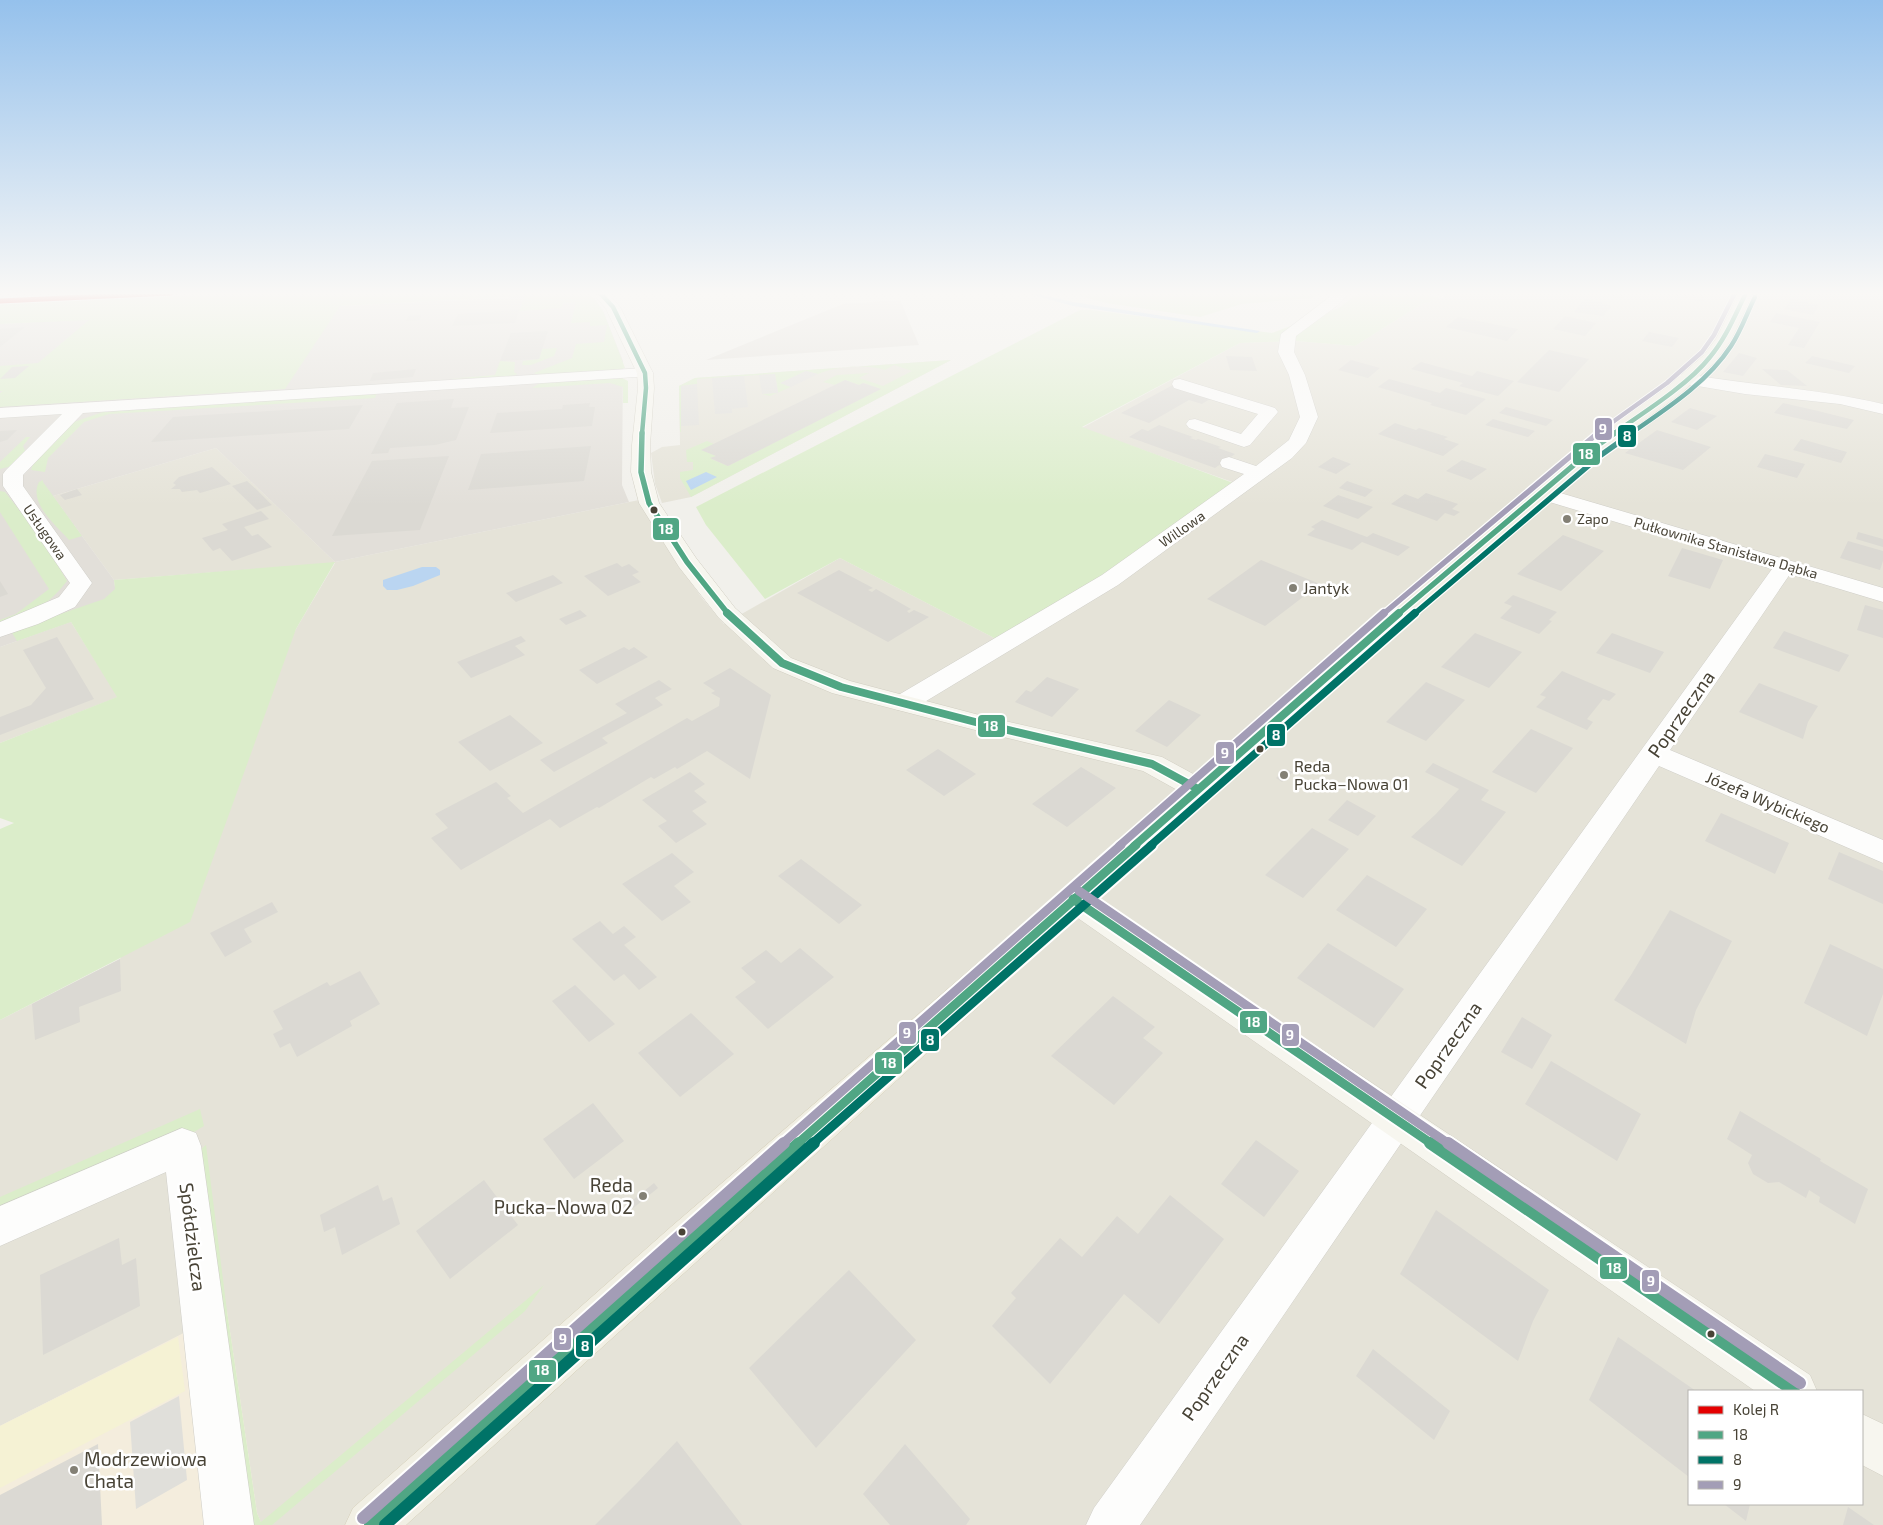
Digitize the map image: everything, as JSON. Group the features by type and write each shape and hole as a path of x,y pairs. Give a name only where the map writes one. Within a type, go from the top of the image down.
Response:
{"main road":[{"path":"370,1525 1073,899 1400,612 1595,447 1673,391 1703,364"}],"street":[{"path":"641,364 645,373 646,388 641,445 641,472 649,503 692,570 727,613 782,663 841,687 1152,764 1198,789"},
{"name":"Willowa","path":"904,704 1110,580 1285,454 1297,443 1309,417 1297,375 1292,364"},
{"path":"0,413 645,373"},
{"path":"1686,379 1744,389 1840,399 1883,409"},
{"path":"1180,384 1269,412 1244,441"},
{"name":"Usługowa","path":"0,630 67,602 81,583 13,486 13,474 77,409"},
{"path":"1195,424 1285,454"},
{"path":"1229,463 1260,473"},
{"name":"Pułkownika Stanisława Dąbka","path":"1540,493 1883,595"},
{"name":"Poprzeczna","path":"1111,1525 1785,566"},
{"name":"Józefa Wybickiego","path":"1654,753 1883,852"},
{"path":"1073,899 1793,1390"},
{"name":"Spółdzielcza","path":"0,1226 182,1146 229,1525"},
{"path":"1863,1439 1883,1452"}],"shaded area":[{"path":"0,364 623,364 622,485 629,502 335,562 216,448 53,496 114,580 117,601 71,622 0,647"},
{"path":"892,364 943,364 691,497 662,503 655,484 651,453 662,447 680,445 679,386 695,378"},
{"path":"1201,364 1883,364 1883,1525 262,1525 257,1513 227,1312 0,1426 0,1020 120,959 296,629 335,563 114,580 53,496 216,448 335,562 639,500 678,564 702,598 724,624 840,558 998,640 1235,483 1082,428"},
{"path":"806,371 818,374 791,387 780,383"},
{"path":"775,374 778,393 762,394 759,375"},
{"path":"744,376 748,407 732,409 732,413 715,414 712,378"},
{"path":"697,384 699,425 681,426 681,386"},
{"path":"71,622 118,697 0,743 0,647"},
{"path":"227,1311 257,1513 262,1525 0,1525 0,1426"},
{"path":"179,1396 187,1480 136,1509 130,1422"}],"green space":[{"path":"23,364 301,364 285,389 0,407 0,393 3,391 0,391 0,366"},
{"path":"499,364 515,364 514,372 517,374 511,377 448,379 495,375"},
{"path":"556,364 624,364 625,368 615,371 540,377 534,373"},
{"path":"895,364 943,364 691,497 680,478 680,472 693,470 693,462 687,462 686,450 707,441 714,444 702,450 716,456 711,459 728,466 880,389 864,383 859,385 845,380 835,385 823,382 837,375 869,373 859,378 883,386 912,371 894,365 885,370 857,367"},
{"path":"974,364 1200,364 1082,427 1236,484 1081,592 998,640 840,558 765,599 706,525 696,507"},
{"path":"842,368 818,374 806,371 781,383 791,387 770,396 762,394 778,392 775,374 697,379 697,384 681,386 680,432 679,386 695,378"},
{"path":"622,378 628,381 628,403 623,403 623,387 610,383 532,388 540,383"},
{"path":"377,393 375,398 109,414 84,422 48,458 45,472 31,470 34,460 71,423 103,412"},
{"path":"26,437 30,437 23,446 26,453 12,466 0,469 0,462"},
{"path":"43,480 82,536 69,540 40,506 37,490 39,482"},
{"path":"0,491 5,492 43,540 67,581 45,604 0,624 0,620 16,614 49,589 0,512"},
{"path":"335,562 296,629 190,922 0,1020 0,829 14,823 0,818 0,743 117,697 71,622 17,641 11,631 104,599 115,589 114,580"},
{"path":"200,1109 204,1126 189,1135 0,1214 0,1197"},
{"path":"206,1145 227,1311 257,1513 261,1522 544,1285 525,1311 272,1525 253,1525 193,1156"}],"sand":[{"path":"178,1337 185,1391 0,1488 0,1426"}],"water":[{"path":"706,472 717,477 691,490 686,481"},
{"path":"422,567 436,567 440,570 440,575 397,590 387,590 383,586 383,580"}],"building":[{"path":"1228,364 1255,364 1257,371 1230,370"},
{"path":"1346,364 1366,364 1380,368 1368,378 1338,370"},
{"path":"1418,364 1429,364 1472,376 1477,371 1514,381 1498,396 1459,386 1463,383 1411,369"},
{"path":"1535,364 1584,364 1559,392 1517,382"},
{"path":"1730,364 1752,364 1743,376 1723,372"},
{"path":"1810,364 1847,364 1855,366 1849,373"},
{"path":"29,366 15,378 0,379 12,367"},
{"path":"416,369 413,377 370,381 373,373"},
{"path":"1762,369 1787,370 1807,386 1781,385"},
{"path":"1389,379 1440,393 1446,388 1486,399 1466,415 1378,387"},
{"path":"845,380 881,389 728,466 710,458 716,456 701,450"},
{"path":"1173,385 1213,397 1202,404 1189,400 1149,423 1121,413"},
{"path":"454,399 451,408 469,407 456,440 435,445 390,448 388,453 371,454 397,403"},
{"path":"590,403 589,407 595,407 592,426 490,433 497,413 562,409 563,405"},
{"path":"1783,403 1854,420 1847,429 1774,413"},
{"path":"363,405 349,429 151,442 173,417"},
{"path":"1506,407 1553,420 1546,426 1499,413"},
{"path":"1690,408 1717,416 1697,430 1671,422"},
{"path":"1493,419 1535,431 1528,437 1485,425"},
{"path":"1395,423 1448,437 1444,439 1459,444 1443,456 1378,434"},
{"path":"1159,425 1193,437 1190,438 1221,447 1218,448 1235,454 1215,468 1129,437 1142,429 1148,431"},
{"path":"17,430 7,440 0,442 0,431"},
{"path":"1657,430 1711,447 1683,470 1625,453"},
{"path":"1801,439 1847,452 1841,463 1793,450"},
{"path":"591,446 584,481 468,490 481,454"},
{"path":"1765,454 1805,464 1797,478 1757,467"},
{"path":"449,456 420,530 332,536 372,461"},
{"path":"1333,457 1351,464 1336,474 1318,467"},
{"path":"1462,460 1487,469 1471,480 1446,471"},
{"path":"212,467 231,484 200,493 197,490 182,492 180,489 171,489 176,485 173,483 179,477"},
{"path":"247,481 272,505 257,510 232,486"},
{"path":"1347,481 1373,490 1365,497 1339,488"},
{"path":"77,489 82,495 65,500 60,495"},
{"path":"1426,493 1458,504 1452,509 1460,512 1454,516 1445,513 1437,521 1391,504 1405,494 1418,499"},
{"path":"1338,495 1373,507 1358,519 1323,506"},
{"path":"261,511 269,519 244,527 252,536 258,534 272,547 232,561 220,548 213,551 202,538 228,530 222,524"},
{"path":"1322,520 1367,537 1373,533 1410,547 1398,556 1362,542 1352,550 1307,535 1315,529 1311,527"},
{"path":"1858,532 1883,539 1883,547 1856,539"},
{"path":"1563,535 1604,551 1561,591 1517,574"},
{"path":"1848,541 1883,551 1883,561 1880,570 1840,558"},
{"path":"1682,548 1723,560 1710,589 1668,576"},
{"path":"1261,560 1320,584 1265,626 1207,599"},
{"path":"617,563 622,567 629,564 639,572 632,575 641,582 608,596 584,576"},
{"path":"839,570 873,588 868,590 872,592 876,589 911,609 907,611 909,613 914,610 929,617 888,642 797,593"},
{"path":"553,575 563,583 516,602 506,593"},
{"path":"0,581 8,594 0,597"},
{"path":"1513,595 1557,612 1549,620 1552,621 1539,634 1500,618 1512,606 1504,603"},
{"path":"1865,605 1883,610 1883,638 1857,630"},
{"path":"580,610 587,616 566,625 559,619"},
{"path":"1784,631 1849,655 1839,672 1773,648"},
{"path":"1475,633 1522,652 1489,688 1441,667"},
{"path":"1612,633 1664,652 1650,673 1596,653"},
{"path":"521,636 526,641 515,646 525,655 471,678 457,662"},
{"path":"57,637 94,699 0,735 0,717 31,705 46,688 23,650"},
{"path":"624,647 629,650 634,647 648,657 597,684 579,670"},
{"path":"730,668 771,695 750,779 707,751 677,769 675,767 654,779 651,777 599,808 597,807 560,828 550,819 461,870 431,838 448,828 435,814 496,782 511,796 507,798 523,813 687,718 692,721 719,706 720,698 711,693 715,691 703,683"},
{"path":"1562,671 1616,694 1609,701 1603,699 1587,719 1593,722 1587,730 1536,707 1546,697 1540,695"},
{"path":"1047,677 1079,689 1052,717 1015,702 1026,690 1031,692"},
{"path":"659,680 672,689 655,698 663,705 602,738 608,743 554,772 540,760 627,713 615,704"},
{"path":"1426,682 1465,700 1426,741 1386,722"},
{"path":"1759,683 1818,706 1808,722 1803,739 1739,712"},
{"path":"1169,700 1201,715 1167,747 1135,731"},
{"path":"510,715 543,743 490,771 458,742"},
{"path":"1531,729 1573,748 1536,793 1492,772"},
{"path":"938,749 976,774 944,796 906,770"},
{"path":"1433,763 1489,790 1481,800 1506,812 1462,866 1411,837 1459,789 1425,772"},
{"path":"1081,767 1116,788 1067,827 1032,804"},
{"name":"Reda Pucka–Nowa 01","path":"1286,769 1293,772 1282,782 1276,778"},
{"path":"690,772 705,784 694,791 707,802 692,811 707,824 676,843 658,826 667,821 642,800"},
{"path":"1347,800 1376,816 1358,836 1328,820"},
{"path":"1721,813 1789,843 1775,874 1705,841"},
{"path":"1312,828 1349,849 1303,898 1265,875"},
{"path":"1839,852 1883,871 1883,904 1828,879"},
{"path":"672,853 694,872 674,886 691,902 662,921 622,884"},
{"path":"801,859 862,905 839,924 778,876"},
{"path":"1367,875 1427,909 1396,947 1336,910"},
{"path":"272,902 278,912 244,929 252,942 225,957 210,933"},
{"path":"1670,910 1732,941 1696,1010 1686,1044 1614,1000"},
{"path":"600,921 613,934 624,926 636,937 624,945 657,977 639,990 624,974 614,981 572,939"},
{"path":"1328,943 1404,989 1374,1028 1297,978"},
{"path":"1830,944 1883,969 1883,994 1867,1036 1804,1003"},
{"path":"800,948 834,977 768,1029 735,997 756,982 741,968 766,950 781,963"},
{"path":"120,959 121,991 79,1007 80,1022 35,1040 32,1004"},
{"path":"360,971 380,1004 350,1021 352,1026 297,1057 290,1043 280,1048 273,1034 283,1029 273,1011 327,982 330,986"},
{"path":"575,985 615,1024 589,1042 552,1001"},
{"path":"1113,996 1155,1027 1143,1038 1163,1053 1114,1105 1051,1056"},
{"path":"691,1013 734,1054 680,1097 638,1053"},
{"path":"1522,1017 1552,1035 1532,1069 1501,1052"},
{"path":"1551,1061 1641,1114 1617,1161 1525,1104"},
{"path":"593,1103 624,1141 574,1179 543,1139"},
{"path":"1740,1111 1868,1189 1855,1224 1819,1202 1820,1197 1809,1190 1806,1198 1779,1182 1768,1183 1753,1174 1748,1163 1752,1155 1727,1139"},
{"path":"1256,1140 1299,1171 1264,1217 1221,1184"},
{"path":"484,1180 518,1225 450,1279 416,1231"},
{"name":"Reda Pucka–Nowa 02","path":"654,1183 658,1188 632,1209 628,1204"},
{"path":"378,1185 383,1201 392,1197 400,1224 342,1255 335,1227 324,1232 320,1215"},
{"path":"1170,1195 1224,1239 1159,1324 1124,1294 1050,1384 992,1326 1016,1298 1011,1293 1060,1238 1082,1257 1117,1216 1138,1234"},
{"path":"1436,1210 1549,1290 1533,1321 1518,1361 1400,1274"},
{"path":"119,1238 122,1265 136,1258 140,1306 43,1355 40,1275"},
{"path":"849,1270 916,1340 816,1448 749,1368"},
{"path":"1618,1337 1695,1390 1688,1390 1688,1476 1589,1400"},
{"path":"1373,1349 1450,1411 1434,1440 1356,1376"},
{"path":"677,1441 742,1525 595,1525 637,1483"},
{"name":"Modrzewiowa Chata","path":"98,1444 102,1525 0,1525 0,1495"},
{"path":"905,1444 970,1519 966,1525 890,1525 863,1494"},
{"path":"1725,1505 1750,1505 1746,1521"},
{"path":"1848,1507 1874,1525 1843,1525"}],"transit line":[{"name":"18","path":"641,364 645,373 646,388 641,445 641,472 649,503 687,562 727,613 782,663 841,687 983,724 1152,764 1198,789"},
{"name":"9","path":"363,1518 680,1234 1393,605 1589,439 1667,383 1688,364"},
{"name":"18","path":"370,1525 687,1241 1400,612 1595,447 1673,391 1703,364"},
{"name":"8","path":"385,1525 694,1248 1407,620 1601,455 1679,399 1717,364"},
{"name":"9","path":"1079,891 1800,1383"},
{"name":"18","path":"1073,899 1793,1390"}],"place":[{"name":"Zapo","path":"1567,519"},
{"name":"Jantyk","path":"1293,588"},
{"name":"Reda Pucka–Nowa 01","path":"1284,775"},
{"name":"Reda Pucka–Nowa 02","path":"643,1196"},
{"name":"Modrzewiowa Chata","path":"74,1470"}]}
